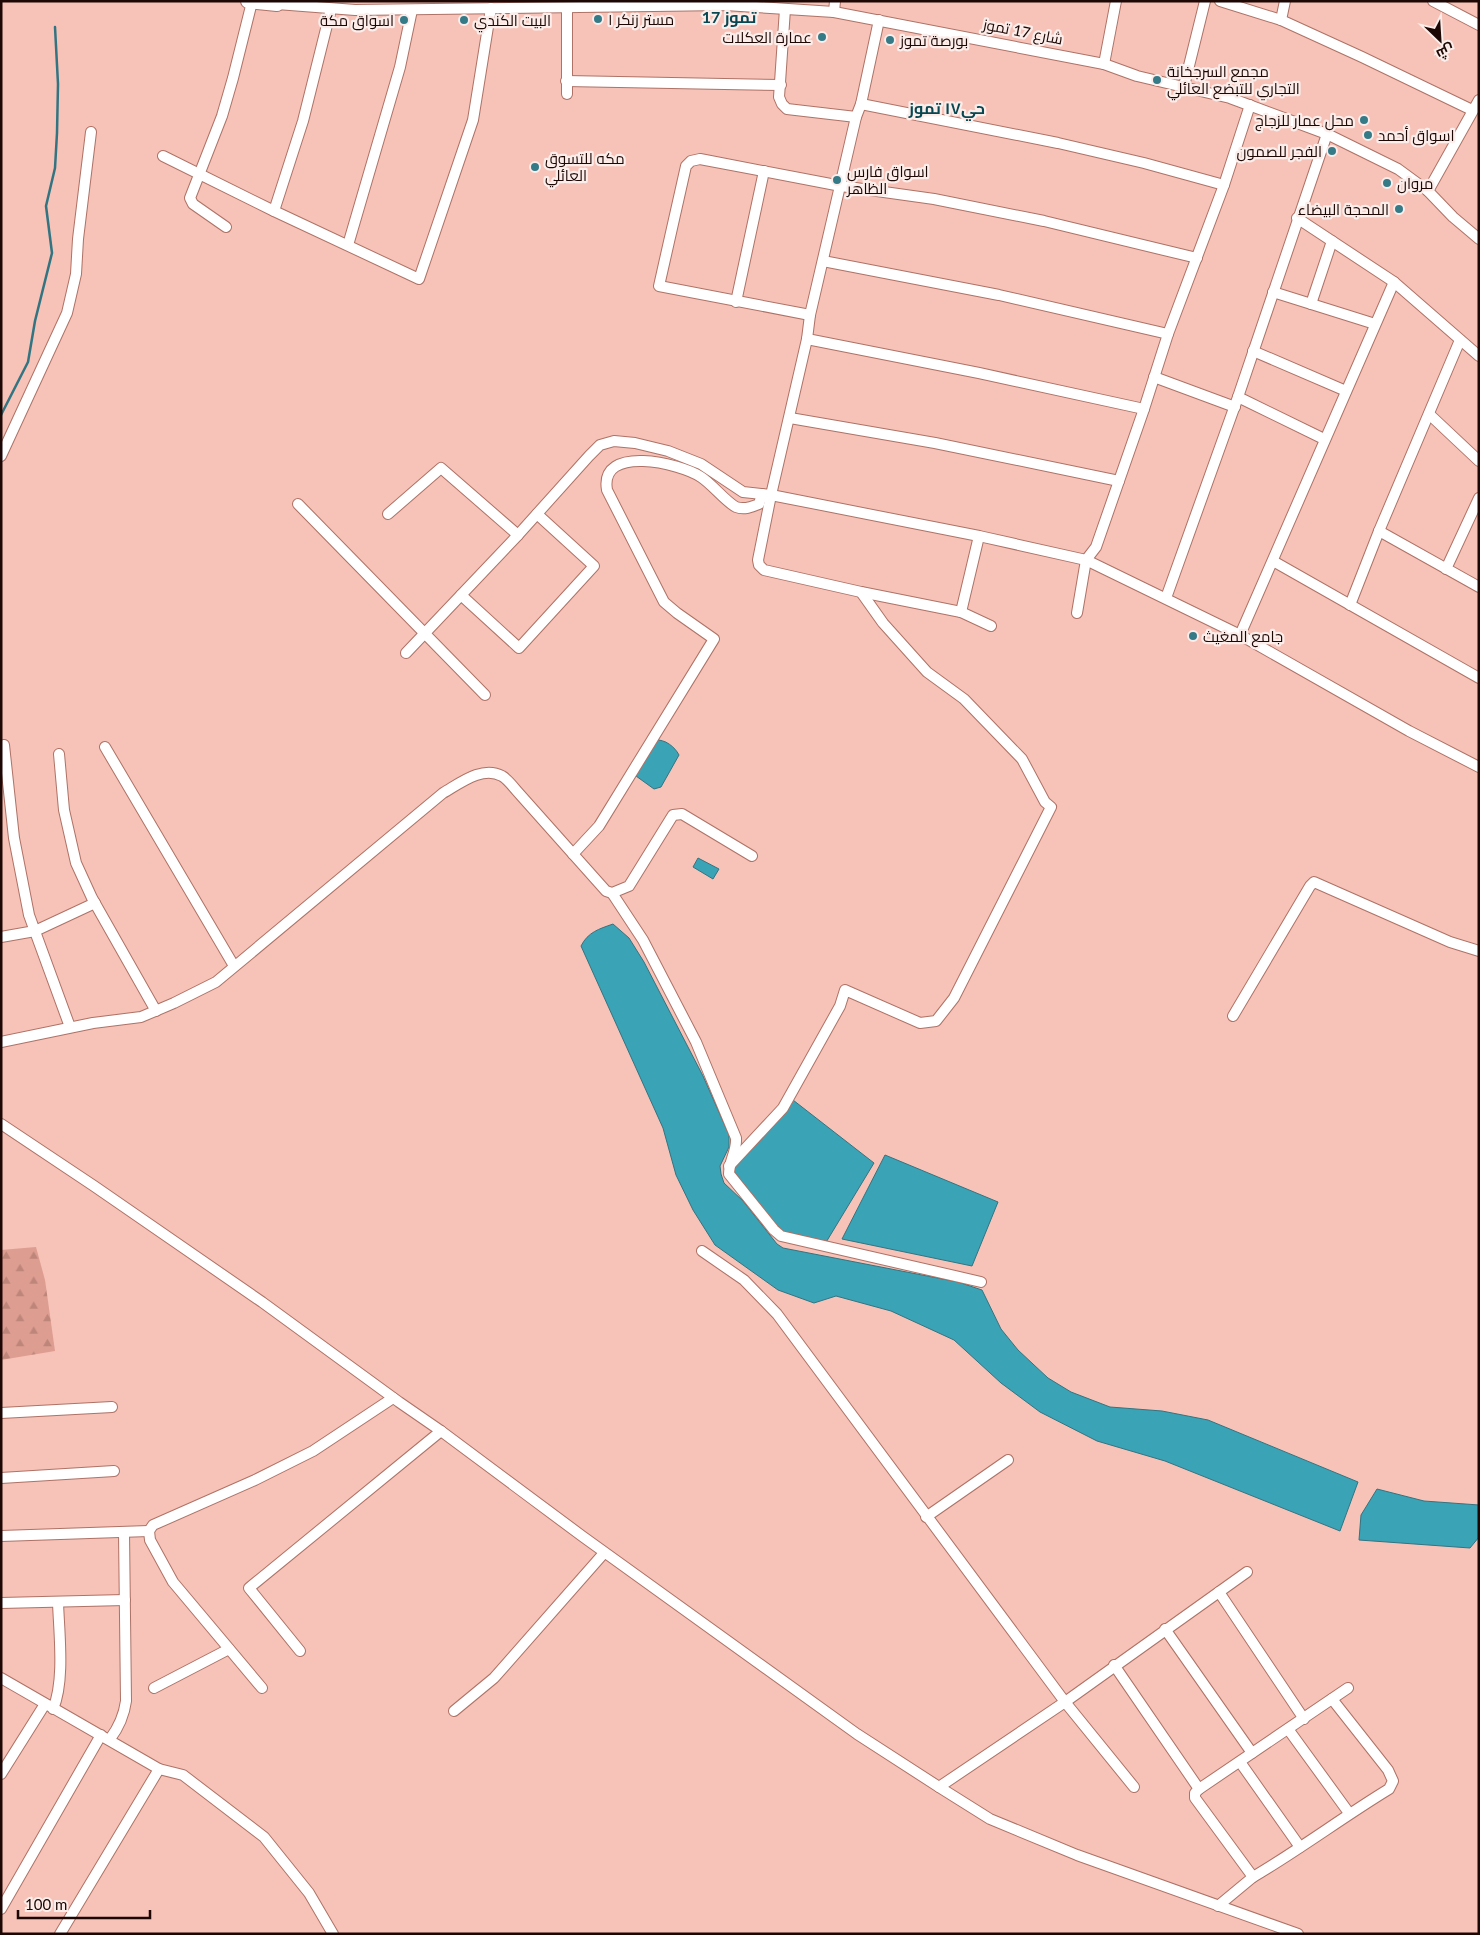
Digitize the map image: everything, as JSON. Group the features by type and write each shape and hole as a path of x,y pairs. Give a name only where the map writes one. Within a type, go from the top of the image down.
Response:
{"main road":[{"name":"شارع 17 تموز","path":"248,1 277,3"}],"street":[{"path":"1104,64 1116,1"},
{"path":"1184,86 1206,1"},
{"path":"1220,1 1281,20 1472,110"},
{"path":"1281,20 1285,1"},
{"path":"1433,1 1479,24"},
{"path":"226,227 193,204 190,198 222,116 252,2"},
{"name":"شارع 17 تموز","path":"277,3 331,9 355,6 412,10 436,6 567,8 725,3 785,9 834,6 879,20 1104,64 1137,76 1184,86 1250,105 1327,134 1398,169 1428,191 1453,217 1479,239"},
{"path":"163,156 274,211 419,279 473,120 491,8"},
{"path":"567,8 567,94"},
{"path":"274,211 303,121 331,9"},
{"path":"785,9 779,97 782,104 787,109 856,117"},
{"path":"348,246 400,68 412,10"},
{"path":"879,20 842,186 810,315 808,339 790,418 767,495 758,560 759,566 764,570 961,612 992,626"},
{"path":"566,81 781,85"},
{"path":"1428,191 1479,100"},
{"path":"861,104 1058,143 1144,163 1224,185"},
{"path":"1077,613 1086,560 1096,547 1168,334 1224,185 1250,105"},
{"path":"1,456 67,313 76,274 78,239 91,132"},
{"path":"1166,598 1235,407 1297,218 1327,134"},
{"path":"810,315 661,288 658,284 686,166 691,161 700,160 842,186 934,199 1044,220 1197,258"},
{"path":"736,302 764,171"},
{"path":"1297,218 1394,282 1479,356"},
{"path":"1311,304 1332,241"},
{"path":"823,261 1008,297 1168,334"},
{"path":"1240,635 1394,282"},
{"path":"1273,292 1375,324"},
{"path":"808,339 979,373 1144,409"},
{"path":"1350,605 1379,531 1460,340"},
{"path":"1253,351 1346,391"},
{"path":"1154,377 1235,407"},
{"path":"1238,397 1324,439"},
{"path":"1429,414 1479,461"},
{"path":"790,418 945,445 1119,481"},
{"path":"406,653 600,445 614,441 668,451 701,464 743,492 979,536 1086,560 1240,635 1409,731 1479,767"},
{"path":"573,854 585,843 605,816 714,639 664,602 608,490 606,482 608,472 617,466 632,461 657,461 686,469 701,477 737,507 748,508 759,504 767,495"},
{"path":"388,514 441,468 518,535"},
{"path":"1446,569 1479,498"},
{"path":"298,504 485,695"},
{"path":"460,595 520,648 594,566 537,514"},
{"path":"1379,531 1479,587"},
{"path":"961,612 979,536"},
{"path":"1273,561 1479,678"},
{"path":"729,1166 783,1108 840,1006 845,990 920,1023 936,1021 954,998 1051,807 1045,802 1022,759 964,699 927,672 883,623 861,592"},
{"path":"4,745 14,838 29,915 70,1028"},
{"path":"105,747 234,966"},
{"path":"59,754 64,810 76,863 95,903 156,1011"},
{"path":"1,1042 93,1023 141,1017 216,982 443,793 473,775 490,773 502,776 606,891 612,893 643,940 703,1060 736,1138 737,1145 729,1166 730,1174 781,1236 981,1282"},
{"path":"612,893 629,886 673,815 682,814 752,856"},
{"path":"1233,1016 1314,882 1450,942 1479,951"},
{"path":"1,937 35,932 95,903"},
{"path":"1,1124 262,1302 857,1734 990,1819 1077,1855 1298,1934"},
{"path":"702,1251 744,1280 777,1314 1065,1702 1134,1787"},
{"path":"1,1536 148,1531 153,1525 255,1480 313,1451 393,1398"},
{"path":"1,1412 112,1406"},
{"path":"300,1652 249,1588 441,1431"},
{"path":"926,1517 1008,1460"},
{"path":"1,1478 114,1471"},
{"path":"148,1531 150,1540 173,1582 262,1688"},
{"path":"1,1909 105,1737 118,1728 124,1713 126,1701 124,1532"},
{"path":"454,1711 494,1678 604,1552"},
{"path":"939,1787 1065,1702 1114,1665 1248,1572"},
{"path":"1219,1592 1304,1719"},
{"path":"1,1603 125,1600"},
{"path":"1,1774 49,1707 57,1700 60,1682 58,1602"},
{"path":"1165,1629 1252,1753"},
{"path":"154,1688 229,1649"},
{"path":"1114,1665 1200,1789"},
{"path":"1,1678 159,1769 183,1775 264,1837 310,1893 333,1934"},
{"path":"1253,1876 1195,1798 1195,1793 1348,1688"},
{"path":"1218,1906 1253,1876 1389,1789 1393,1782 1388,1770 1332,1699"},
{"path":"1288,1729 1349,1814"},
{"path":"1240,1762 1300,1847"},
{"path":"60,1934 159,1769"}],"green space":[{"path":"36,1247 45,1280 55,1351 1,1360 1,1250"}],"water":[{"path":"655,740 669,744 679,755 661,787 654,789 636,776 636,770"},
{"path":"698,858 719,869 713,879 693,867"},
{"path":"613,924 629,938 644,962 703,1076 729,1135 729,1147 720,1166 724,1183 743,1201 777,1244 783,1248 958,1282 982,1290 1001,1329 1018,1350 1048,1378 1071,1392 1110,1407 1162,1411 1208,1420 1358,1482 1340,1531 1165,1461 1097,1441 1040,1412 1001,1383 954,1340 891,1311 836,1296 814,1303 778,1290 715,1245 693,1210 676,1175 663,1128 581,946 591,934"},
{"path":"793,1100 874,1163 825,1244 783,1234 732,1169"},
{"path":"885,1155 998,1202 972,1266 842,1239"},
{"path":"1377,1489 1424,1501 1479,1505 1479,1537 1470,1548 1359,1540 1361,1515"}],"waterway":[{"path":"1,415 28,362 35,321 52,253 46,206 55,168 57,133 58,84 55,27"}],"place":[{"name":"مستر زنكر ١","path":"598,19"},
{"name":"اسواق مكة","path":"404,20"},
{"name":"البيت الكندي","path":"464,20"},
{"name":"عمارة العكلات","path":"822,37"},
{"name":"بورصة تموز","path":"890,40"},
{"name":"مجمع السرجخانة التجاري للتبضع العائلي","path":"1157,80"},
{"name":"محل عمار للزجاج","path":"1364,120"},
{"name":"اسواق أحمد","path":"1368,135"},
{"name":"الفجر للصمون","path":"1332,151"},
{"name":"مكه للتسوق العائلي","path":"535,167"},
{"name":"اسواق فارس الظاهر","path":"837,180"},
{"name":"مروان","path":"1387,183"},
{"name":"المحجة البيضاء","path":"1399,209"},
{"name":"جامع المغيث","path":"1193,636"}],"district":[{"name":"17 تموز","path":"729,16"},
{"name":"حي۱۷ تموز","path":"947,107"}]}
